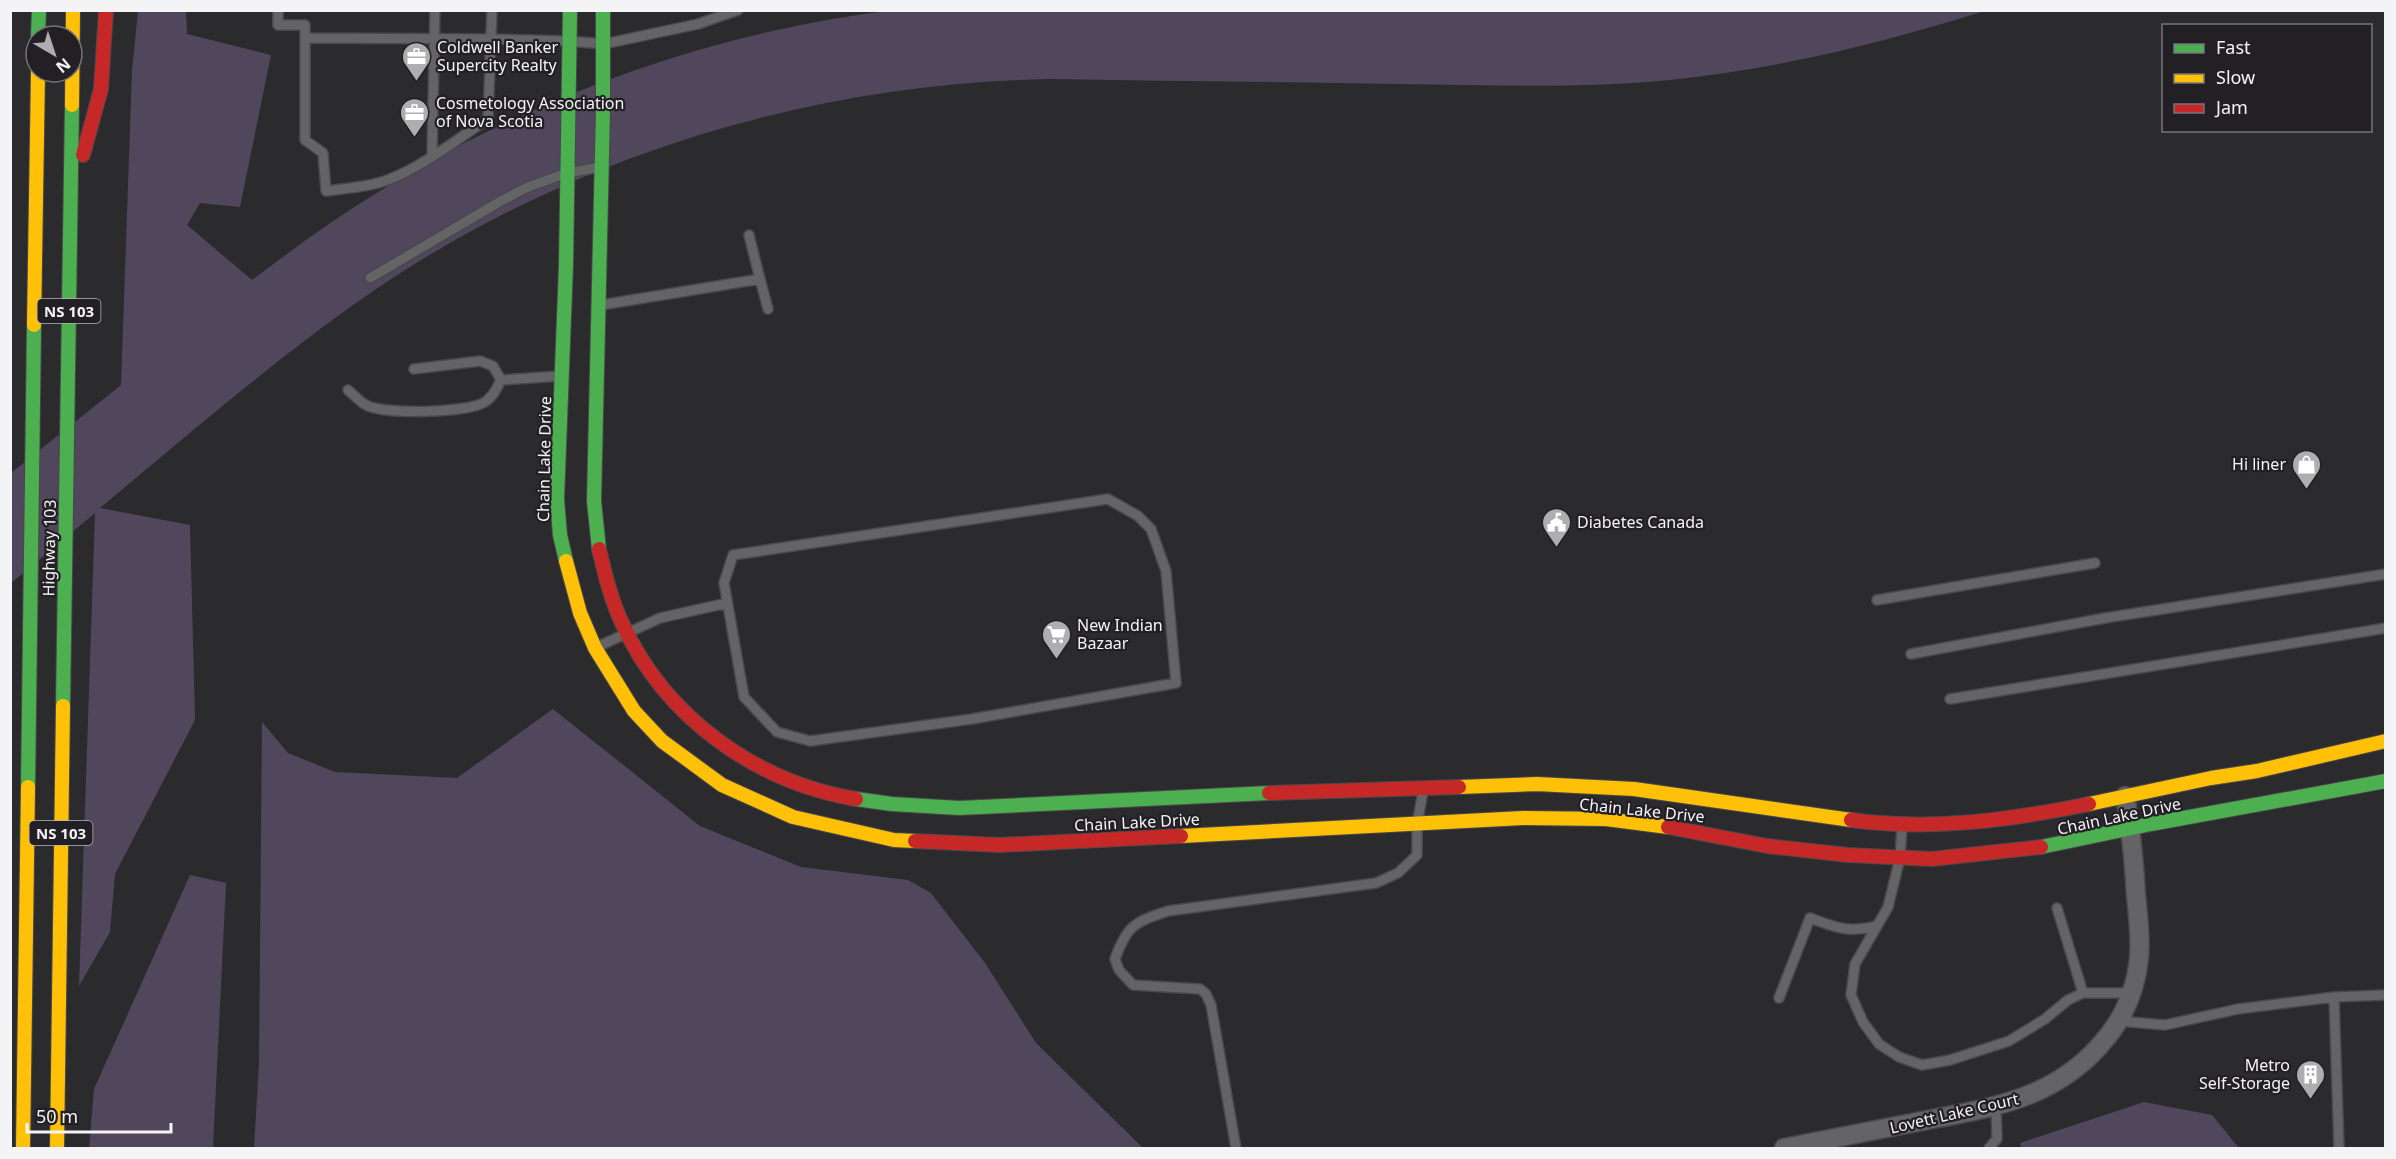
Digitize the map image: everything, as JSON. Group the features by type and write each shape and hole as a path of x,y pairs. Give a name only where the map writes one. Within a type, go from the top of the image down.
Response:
{"main road":[{"name":"Highway 103","path":"56,1086 73,10"},
{"path":"70,204 101,89 106,10"},
{"name":"Chain Lake Drive","path":"570,10 567,173 572,264 562,376 557,499 560,535 569,577 595,648 634,711 662,741 722,785 793,817 894,840 1000,845 1523,818 1606,819 1688,830 1767,846 1848,855 1932,859 2055,846 2151,824 2385,781"},
{"name":"Chain Lake Drive","path":"603,10 600,167 594,262 598,305 594,501 599,548 609,588 626,632 651,676 676,707 710,736 748,761 785,780 869,802 914,807 968,808 1192,796 1538,784 1622,788 1822,817 1903,825 1953,824 1994,820 2257,771 2385,741"},
{"name":"Highway 103","path":"23,1149 38,84"},
{"path":"56,1086 57,1149"},
{"path":"56,1086 62,1149"}],"street":[{"name":"Lovett Lake Court","path":"1784,1149 1996,1107 2038,1092 2069,1075 2095,1052 2119,1021 2136,976 2140,941 2126,796"}],"lane":[{"path":"279,10 278,25 305,25 305,140 323,153 326,191 368,186 391,179 432,156 488,119 492,10"},
{"path":"432,156 435,10"},
{"path":"306,39 569,40 604,44 698,24 738,10"},
{"path":"370,278 501,201 567,173 600,167"},
{"path":"749,234 768,309"},
{"path":"598,305 760,279"},
{"path":"414,369 480,361 493,366 501,380"},
{"path":"501,380 562,376"},
{"path":"348,390 366,405 391,412 459,409 484,403 494,394 501,380"},
{"path":"1108,499 1138,516 1151,529 1166,572 1176,683 972,719 810,741 777,732 744,697 727,603 724,583 733,555 1108,499"},
{"path":"1877,600 2095,563"},
{"path":"1911,654 2105,618 2385,574"},
{"path":"595,648 660,618 727,603"},
{"path":"1950,699 2385,627"},
{"path":"1236,1149 1211,1005 1206,994 1200,989 1133,985 1119,970 1115,959 1120,942 1128,930 1168,911 1376,883 1398,873 1417,855 1417,825 1423,788"},
{"path":"1903,825 1900,858 1888,907 1855,964 1851,995 1863,1022 1879,1044 1899,1058 1922,1065 1950,1060 2009,1041 2045,1019 2068,1000 2083,993 2131,993"},
{"path":"2057,908 2083,993"},
{"path":"1779,998 1810,918 1839,929 1856,931 1877,926"},
{"path":"2119,1021 2165,1024 2238,1009 2334,997 2385,995"},
{"path":"2334,997 2339,1149"},
{"path":"1989,1149 1997,1139 1996,1107"}],"shaded area":[{"path":"894,10 1985,11 1908,34 1790,62 1710,75 1637,83 1502,86 1049,79 962,84 875,94 790,111 706,133 624,161 544,194 466,234 353,305 243,389 100,508 190,525 195,720 115,874 110,932 79,986 95,513 11,583 11,473 121,385 132,71 138,11 186,11 187,34 271,55 240,207 200,203 187,225 252,280 297,246 375,194 496,127 560,99 690,52 758,34 826,20"},
{"path":"553,709 700,826 801,867 908,880 931,893 985,963 1036,1043 1143,1148 254,1148 259,1063 262,722 288,753 335,772 457,778"},
{"path":"190,875 226,883 213,1148 89,1148 94,1089"},
{"path":"2144,1102 2212,1115 2239,1148 2021,1148 2020,1143"}],"traffic: fast":[{"path":"38,24 39,10"},
{"path":"566,561 560,535 557,499 566,265 570,10"},
{"path":"599,549 594,501 603,110 603,10"},
{"path":"63,706 72,105"},
{"path":"28,787 34,325"},
{"path":"2041,847 2151,824 2386,781"},
{"path":"856,799 892,804 959,808 1269,793"}],"traffic: slow":[{"path":"72,105 73,10"},
{"path":"34,325 38,84"},
{"path":"566,561 580,613 595,648 634,711 662,741 722,785 793,817 894,840 915,841"},
{"path":"57,1148 63,706"},
{"path":"2089,804 2211,778 2257,771 2386,741"},
{"path":"1459,787 1537,784 1634,789 1851,820"},
{"path":"23,1148 28,787"},
{"path":"1181,836 1523,818 1606,819 1668,827"}],"traffic: jam":[{"path":"83,155 101,89 106,10"},
{"path":"599,549 611,596 640,657 662,688 688,716 717,740 749,761 783,778 856,799"},
{"path":"1269,793 1459,787"},
{"path":"1851,820 1911,824 1971,822 2030,815 2089,804"},
{"path":"1668,827 1767,846 1848,855 1932,859 2041,847"},
{"path":"915,841 1000,845 1181,836"}],"place":[{"name":"Coldwell Banker Supercity Realty","path":"416,82"},
{"name":"Cosmetology Association of Nova Scotia","path":"415,138"},
{"name":"Hi liner","path":"2307,490"},
{"name":"Diabetes Canada","path":"1556,548"},
{"name":"New Indian Bazaar","path":"1056,660"},
{"name":"Metro Self-Storage","path":"2311,1100"}]}
